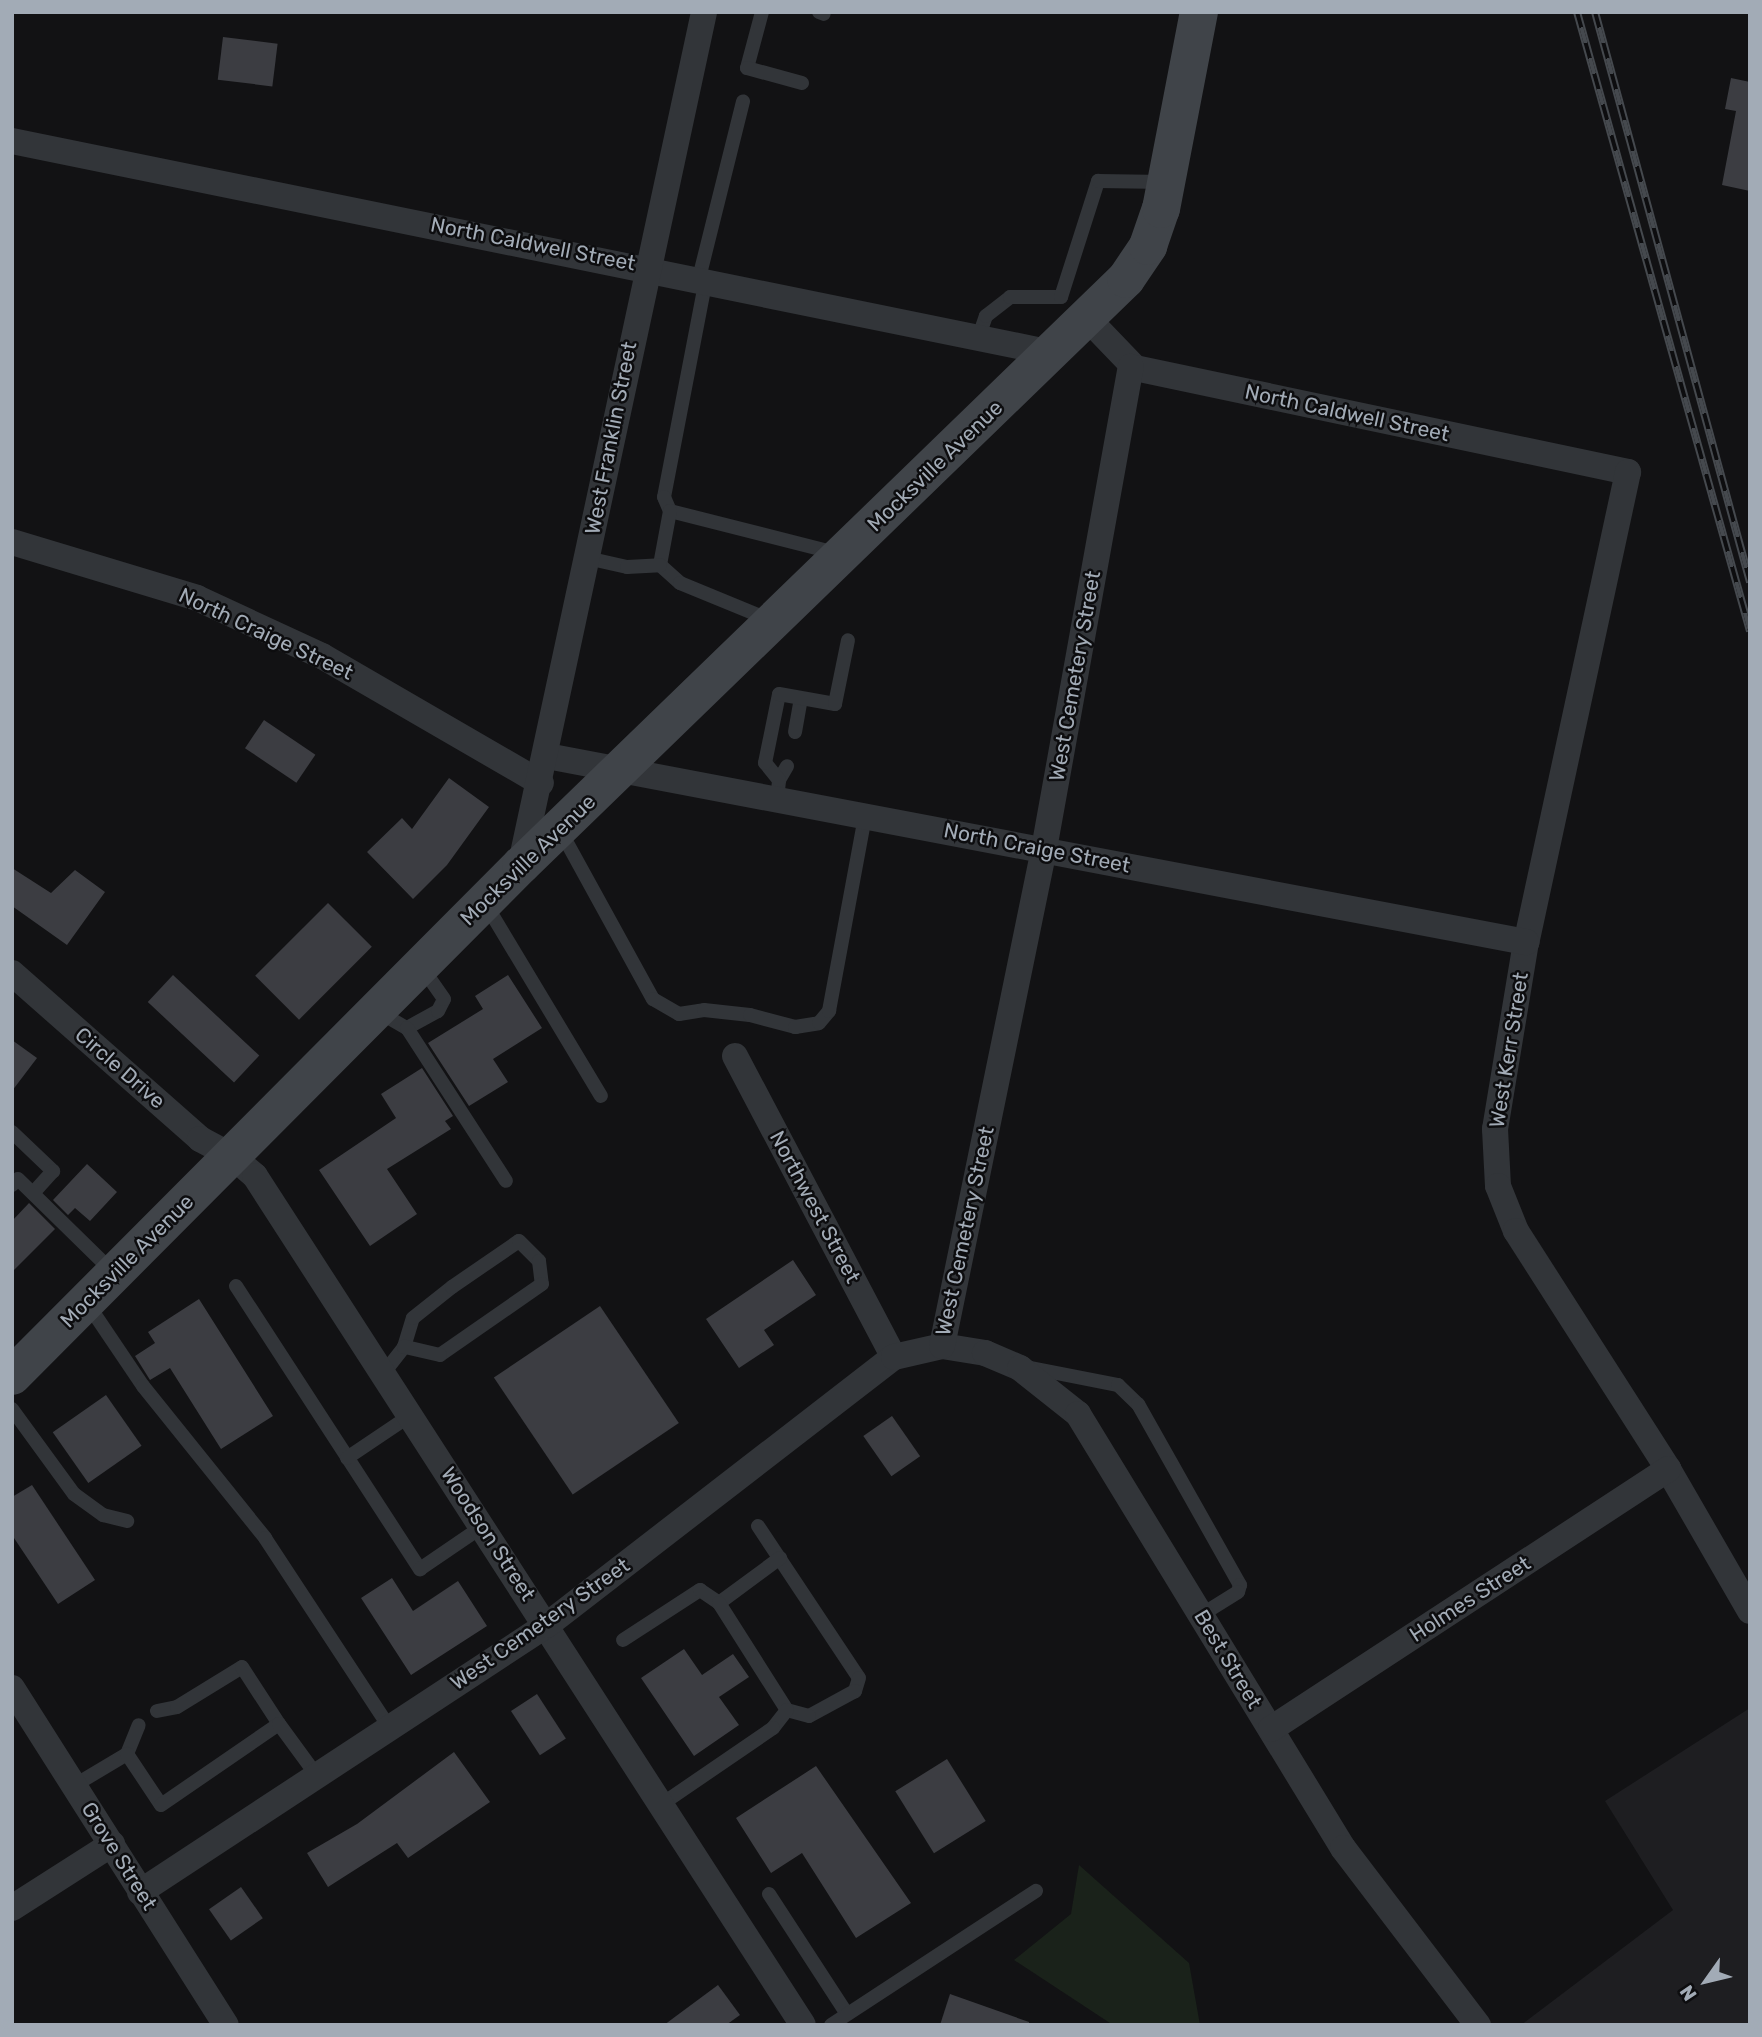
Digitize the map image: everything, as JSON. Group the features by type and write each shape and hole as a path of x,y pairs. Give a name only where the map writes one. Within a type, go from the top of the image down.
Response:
{"street":[{"name":"West Franklin Street","path":"521,865 547,756 645,266 704,12"},
{"path":"1052,353 1074,308 1140,261 1166,182 1199,12"},
{"name":"North Caldwell Street","path":"12,141 645,266 1052,353"},
{"path":"1074,308 1131,367"},
{"name":"Mocksville Avenue","path":"12,1376 233,1156 392,1019 421,966 484,902 1052,353"},
{"name":"North Caldwell Street","path":"1131,367 1628,472"},
{"name":"West Cemetery Street","path":"140,1892 547,1625 894,1357 942,1346 1044,849 1131,367"},
{"name":"West Kerr Street","path":"1628,472 1526,942 1495,1129 1498,1186 1516,1231 1668,1469 1750,1611"},
{"name":"North Craige Street","path":"12,542 222,610 322,656 541,783"},
{"name":"North Craige Street","path":"547,756 621,770 778,790 864,816 1526,942"},
{"name":"Circle Drive","path":"12,973 200,1139 233,1156"},
{"name":"Northwest Street","path":"736,1056 894,1357"},
{"name":"Woodson Street","path":"233,1156 255,1176 803,2025"},
{"name":"Best Street","path":"942,1346 1011,1364 1078,1414 1343,1848 1478,2025"},
{"name":"Holmes Street","path":"1271,1729 1668,1469"},
{"name":"Grove Street","path":"12,1688 226,2025"},
{"path":"12,1908 113,1844"}],"lane":[{"path":"762,12 747,68 802,83"},
{"path":"660,565 670,511 664,497 703,278 743,101"},
{"path":"979,336 986,316 1010,297 1074,308 1098,181 1166,182"},
{"path":"670,511 844,555"},
{"path":"586,558 626,567 660,565 680,583 775,621"},
{"path":"778,790 765,763 779,694 835,704 848,640"},
{"path":"795,732 801,699"},
{"path":"778,790 787,766"},
{"path":"559,829 653,999 679,1014 704,1010 750,1015 795,1027 819,1023 829,1011 864,816"},
{"path":"484,902 601,1096"},
{"path":"392,1019 506,1181"},
{"path":"12,1132 53,1171 33,1193"},
{"path":"12,1185 18,1179 115,1274"},
{"path":"383,1374 404,1346 413,1318 505,1249 519,1241 539,1261 542,1284 440,1355 404,1346"},
{"path":"236,1286 420,1569 483,1526"},
{"path":"86,1302 144,1386 265,1538 390,1728"},
{"path":"1011,1364 1118,1385 1129,1393 1240,1585 1238,1592 1201,1615"},
{"path":"12,1409 74,1494 103,1515 127,1521"},
{"path":"347,1458 411,1415"},
{"path":"623,1640 700,1590 719,1602 786,1710 809,1716 855,1691 859,1678 758,1526"},
{"path":"719,1602 780,1558"},
{"path":"158,1712 177,1707 242,1667 317,1776"},
{"path":"662,1804 773,1728 786,1710"},
{"path":"75,1785 127,1754 139,1724"},
{"path":"127,1754 161,1805 279,1724"},
{"path":"831,2025 1036,1891"},
{"path":"769,1894 847,2014"}],"shaded area":[{"path":"1750,1708 1750,2025 1521,2025 1673,1910 1605,1801"},
{"path":"1079,1865 1189,1963 1200,2025 1113,2025 1014,1960 1071,1914"}],"building":[{"path":"223,37 278,44 272,86 218,80"},
{"path":"1731,78 1750,82 1750,191 1722,185 1736,111 1725,109"},
{"path":"264,720 315,755 296,783 245,748"},
{"path":"449,778 489,807 447,865 413,899 367,852 402,818 412,829"},
{"path":"12,868 51,893 75,870 105,892 67,945 12,906"},
{"path":"328,903 372,947 299,1020 255,976"},
{"path":"173,975 259,1055 234,1083 148,1002"},
{"path":"508,975 542,1028 493,1059 508,1082 469,1106 428,1043 483,1009 475,996"},
{"path":"12,1040 37,1058 12,1091"},
{"path":"422,1068 453,1116 445,1121 451,1129 387,1169 417,1214 370,1246 319,1170 396,1118 381,1094"},
{"path":"87,1164 117,1192 90,1221 75,1208 68,1215 53,1200"},
{"path":"29,1203 55,1229 12,1272 12,1221"},
{"path":"793,1260 816,1295 764,1330 774,1345 739,1368 706,1319"},
{"path":"199,1299 273,1416 221,1449 170,1368 150,1380 135,1356 155,1343 148,1332"},
{"path":"600,1306 679,1423 573,1494 494,1378"},
{"path":"106,1395 142,1446 88,1483 53,1432"},
{"path":"892,1416 920,1456 891,1476 863,1436"},
{"path":"32,1485 95,1580 58,1604 12,1535 12,1497"},
{"path":"392,1578 413,1611 458,1581 487,1626 411,1675 361,1598"},
{"path":"684,1649 702,1675 733,1654 749,1677 719,1697 739,1725 694,1756 641,1678"},
{"path":"537,1694 566,1738 540,1755 511,1711"},
{"path":"454,1752 490,1802 408,1858 397,1843 328,1887 307,1853 357,1824"},
{"path":"947,1759 986,1821 934,1853 895,1791"},
{"path":"816,1766 911,1903 856,1938 802,1853 771,1873 736,1818"},
{"path":"241,1887 263,1918 231,1940 209,1909"},
{"path":"718,1985 740,2015 726,2025 664,2025"},
{"path":"950,1994 1029,2022 1029,2025 940,2025"}],"railway":[{"path":"1577,12 1750,631"},
{"path":"1595,12 1750,582"}]}
